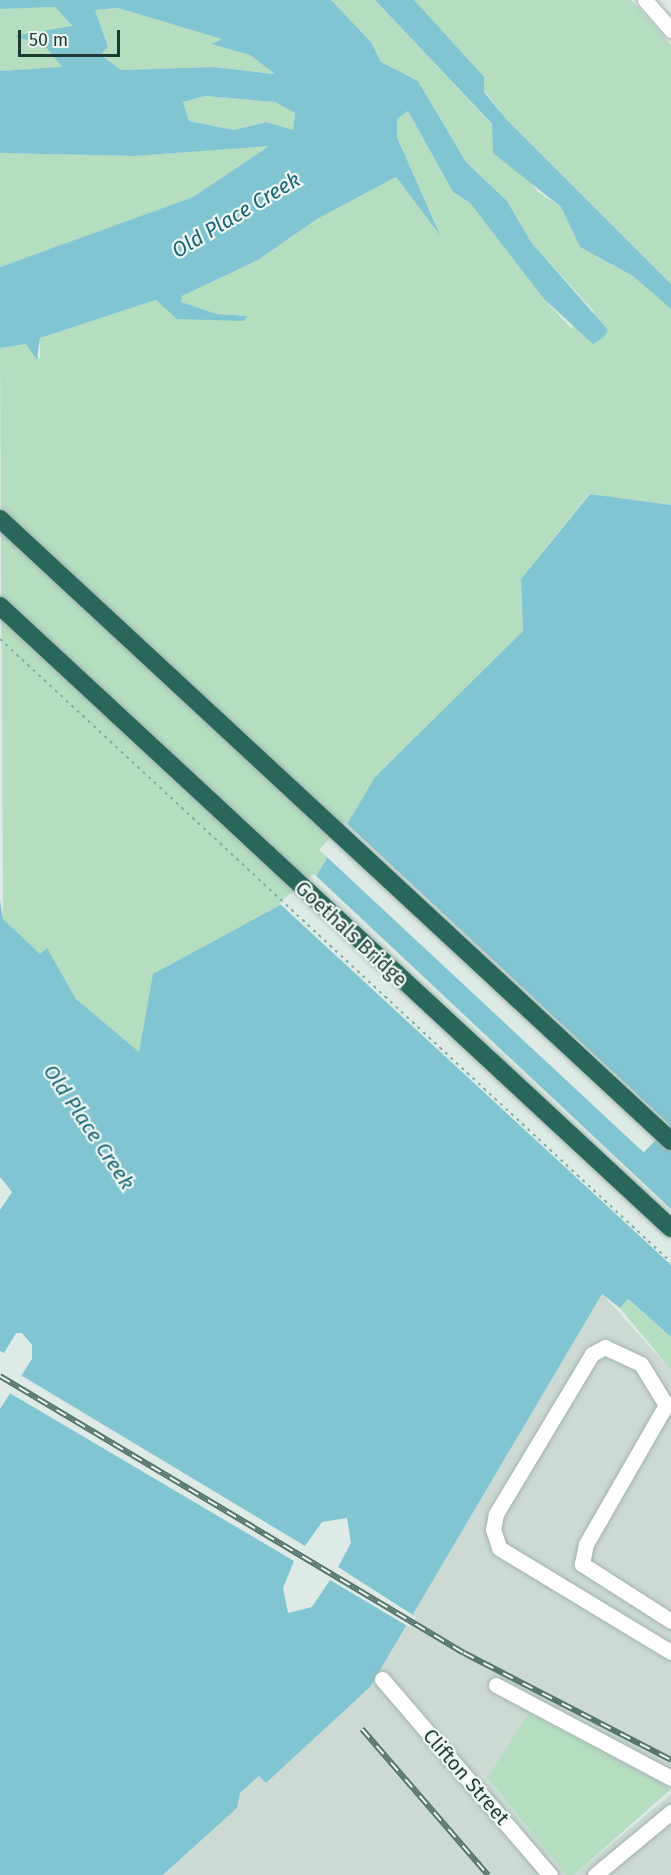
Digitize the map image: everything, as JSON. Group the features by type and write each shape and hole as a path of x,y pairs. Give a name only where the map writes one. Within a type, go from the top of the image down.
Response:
{"highway":[{"path":"0,519 671,1141"},
{"name":"Goethals Bridge","path":"0,606 671,1228"}],"street":[{"path":"645,0 671,30"},
{"path":"671,1621 582,1564 586,1544 666,1405 641,1364 605,1347 587,1363 496,1514 493,1529 499,1548 671,1652"},
{"name":"Clifton Street","path":"382,1679 550,1875"},
{"path":"496,1685 671,1778"},
{"path":"595,1875 671,1812"}],"path":[{"name":"Goethals Bridge","path":"0,639 671,1262"}],"shaded area":[{"path":"602,1294 671,1370 671,1789 529,1713 487,1779 566,1875 164,1875 237,1808 240,1793 260,1776 266,1783 370,1687"},
{"path":"671,1794 671,1875 574,1875"}],"green space":[{"path":"331,0 375,0 492,125 538,192 561,207 580,247 633,276 671,309 671,505 589,494 521,579 523,631 375,777 315,878 139,1053 76,999 47,949 40,955 3,919 0,348 26,344 40,359 40,338 156,300 189,319 247,316 217,314 180,302 182,296 258,260 317,219 396,177 439,233 397,137 396,119 408,111 453,192 470,203 544,299 571,328 595,313 531,242 507,201 466,162 418,81 381,62 371,42"},
{"path":"414,0 631,0 671,45 671,284 507,120"},
{"path":"55,7 72,27 16,36 45,46 63,68 0,71 0,9"},
{"path":"118,8 223,39 212,44 250,55 276,74 213,67 121,70 101,55 108,45 95,10"},
{"path":"205,96 275,102 295,113 293,131 266,122 234,130 189,121 183,102"},
{"path":"270,145 193,197 0,267 0,153 134,156"},
{"path":"627,1299 671,1337 671,1370 620,1308"},
{"path":"529,1713 671,1789 574,1875 566,1875 487,1778"}],"water":[{"name":"Old Place Creek","path":"0,0 331,0 371,42 381,62 418,81 466,162 507,201 531,242 608,330 604,337 593,344 544,299 470,203 453,192 408,111 397,119 397,137 440,235 396,177 317,219 258,260 182,296 181,302 217,314 248,316 243,321 177,319 156,300 40,338 37,360 26,344 0,348 0,267 193,197 269,146 134,156 0,153 0,71 62,67 45,46 14,36 72,26 55,7 0,9","holes":["118,8 222,39 211,44 250,55 275,74 213,67 121,70 101,55 108,46 95,10","205,96 275,102 295,113 293,130 266,122 234,130 189,121 183,102"]},
{"path":"375,0 414,0 484,77 484,92 507,120 671,284 671,309 633,276 580,247 561,207 493,153 492,124"},
{"name":"Old Place Creek","path":"590,494 671,505 671,1337 628,1299 620,1308 602,1294 370,1687 266,1783 259,1776 240,1793 237,1808 163,1875 0,1875 0,1409 32,1359 32,1345 22,1333 16,1333 4,1353 0,1351 0,1210 12,1192 0,1177 0,900 3,919 40,954 47,948 76,999 139,1052 153,974 295,897 315,878 375,777 523,631 521,579"}],"pier":[{"path":"345,822 670,1125 644,1153 319,850"},
{"path":"314,874 671,1209 671,1265 279,903"},
{"path":"19,1374 305,1546 322,1522 347,1518 351,1543 338,1567 416,1617 409,1627 330,1580 312,1607 288,1613 283,1588 294,1561 8,1392"}],"railway":[{"path":"0,1376 464,1653 671,1760"},
{"path":"362,1729 488,1875"}]}
